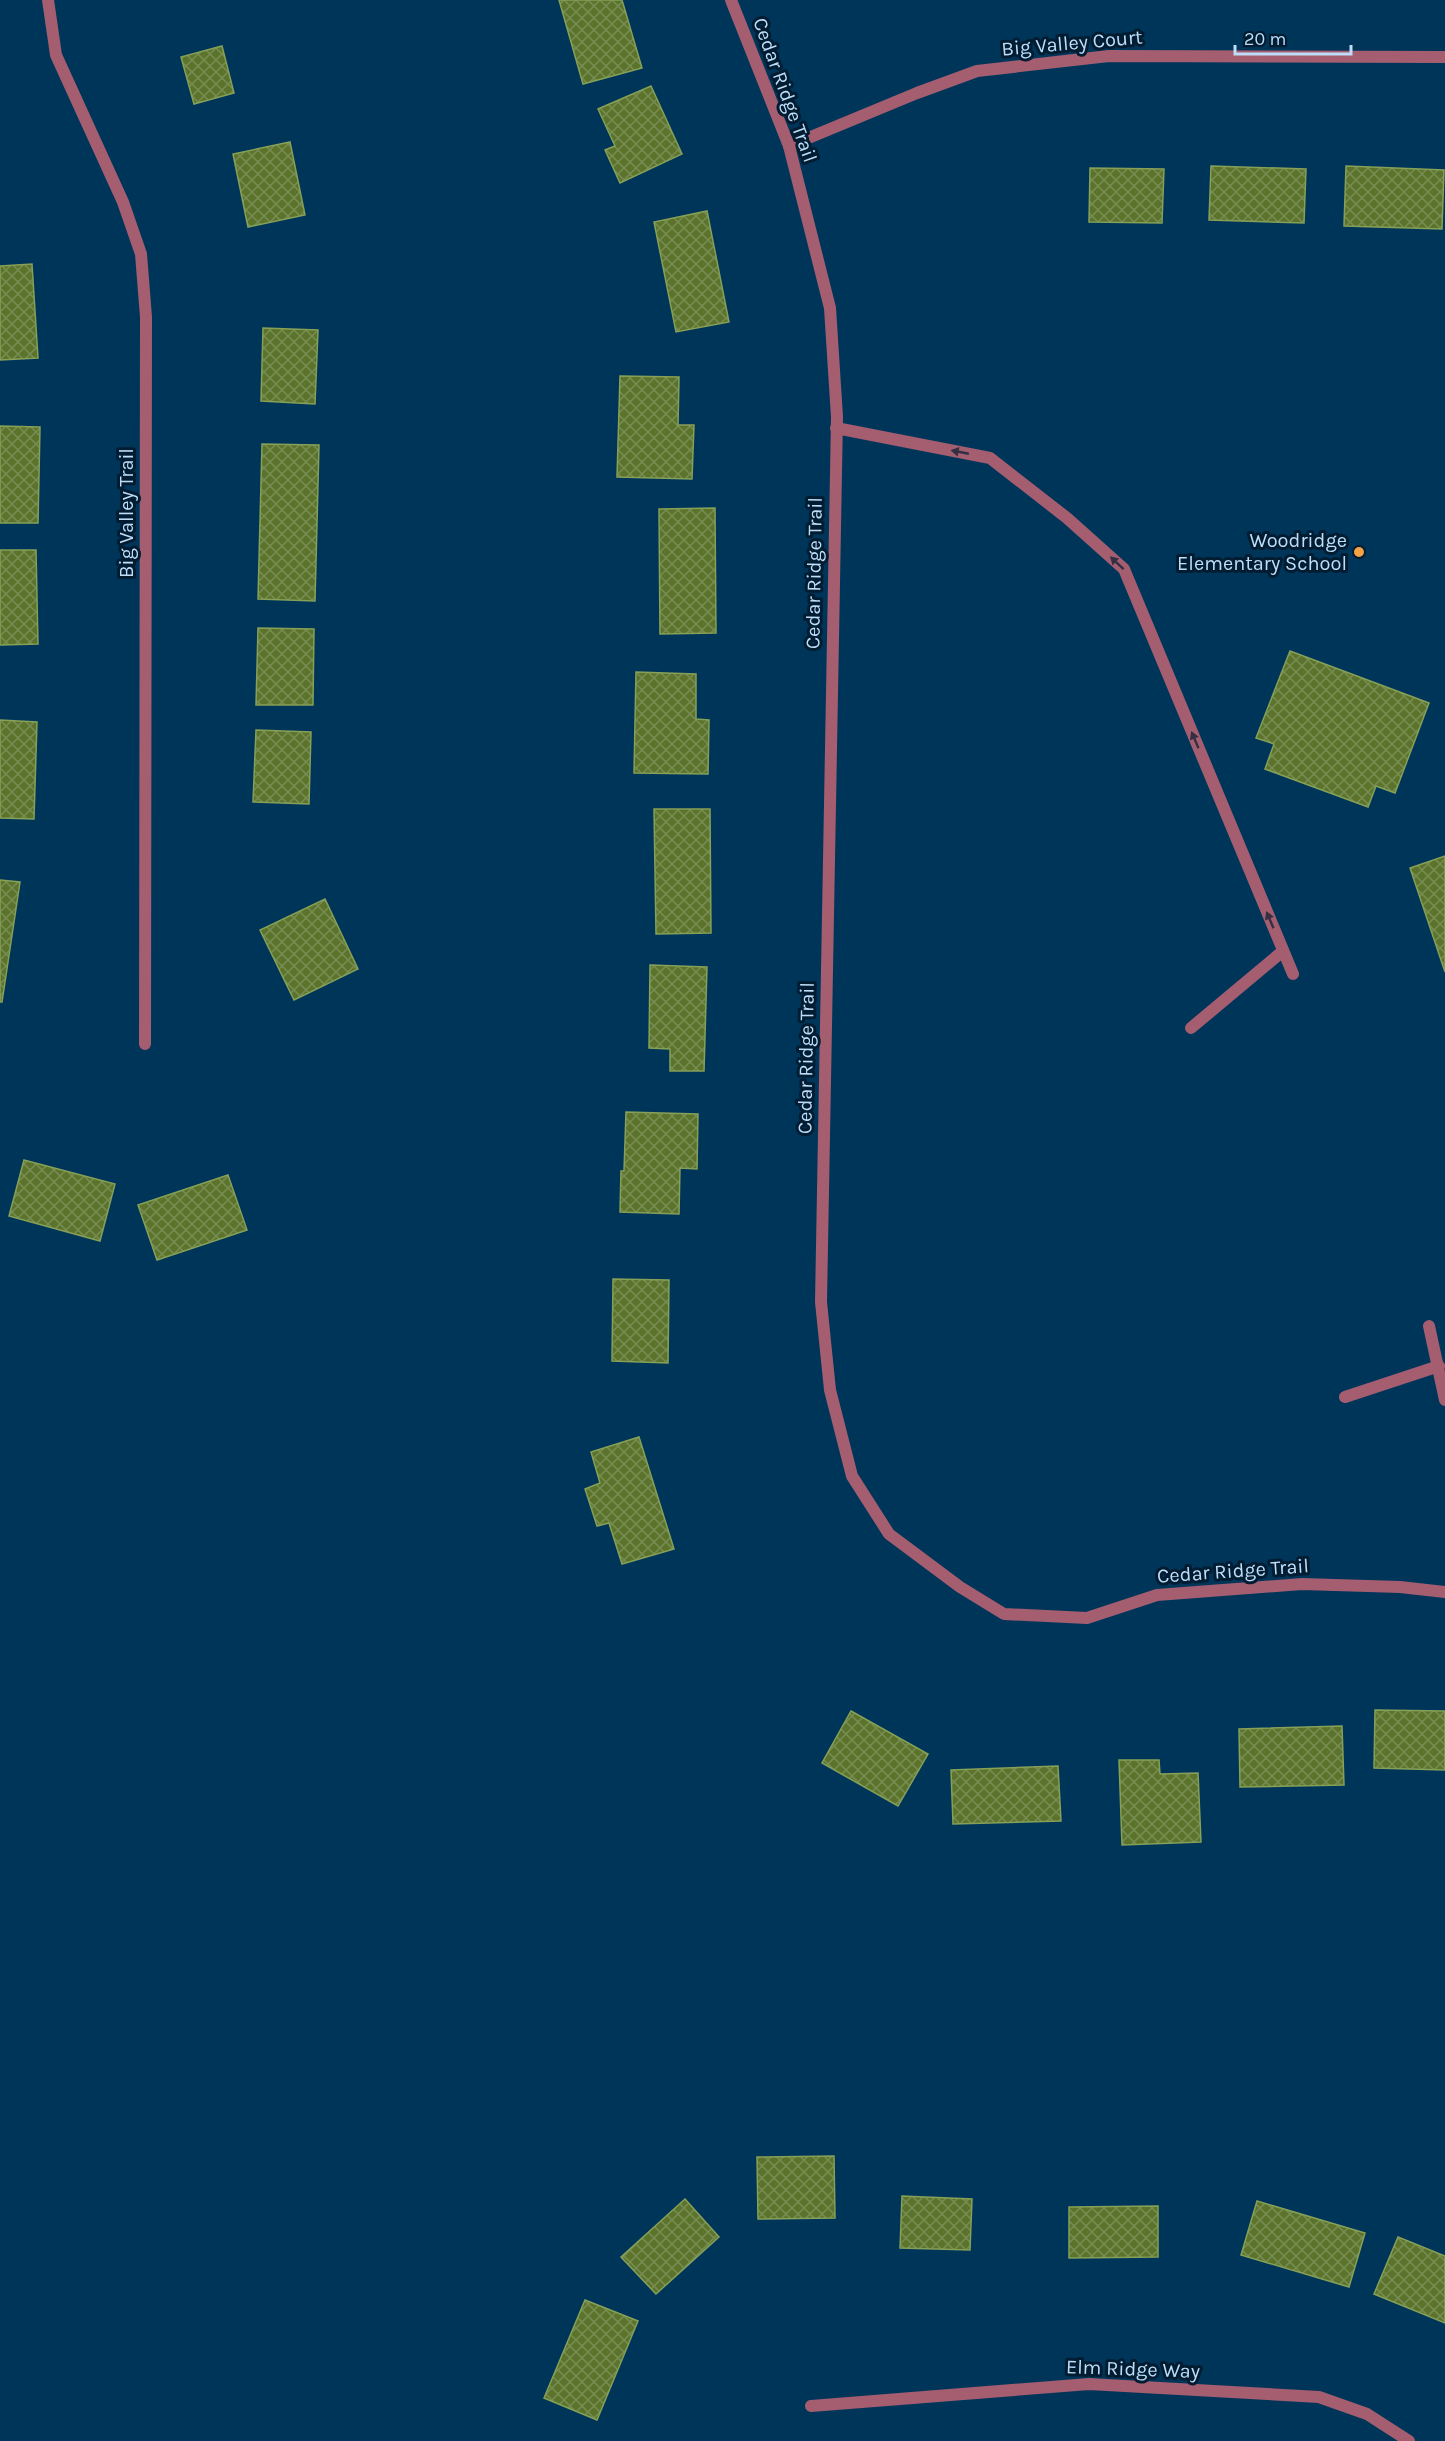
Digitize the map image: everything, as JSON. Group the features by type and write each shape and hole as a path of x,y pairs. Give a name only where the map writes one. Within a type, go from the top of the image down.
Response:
{"street":[{"name":"Big Valley Trail","path":"48,0 56,55 123,202 141,254 146,317 146,1044"},
{"name":"Cedar Ridge Trail","path":"731,0 789,146 830,308 836,428 821,1302 830,1390 852,1476 889,1533 960,1587 1004,1614 1087,1618 1157,1594 1302,1584 1400,1587 1445,1592"},
{"name":"Big Valley Court","path":"789,146 977,71 1109,56 1445,57"},
{"path":"836,428 990,458 1067,518 1124,569 1293,974"},
{"path":"1191,1028 1283,951"},
{"path":"1429,1326 1445,1400"},
{"path":"1345,1397 1439,1366"},
{"name":"Elm Ridge Way","path":"811,2406 1089,2384 1319,2397 1367,2414 1408,2441"}],"building":[{"path":"559,0 622,0 642,68 583,84"},
{"path":"222,46 234,93 194,104 181,57"},
{"path":"651,86 682,154 620,183 605,150 615,146 598,109"},
{"path":"290,142 305,215 248,227 233,154"},
{"path":"1211,166 1306,169 1304,223 1209,220"},
{"path":"1346,166 1444,170 1442,229 1344,226"},
{"path":"1090,168 1164,169 1162,223 1089,222"},
{"path":"707,211 729,322 676,332 654,222"},
{"path":"32,264 38,358 0,360 0,266"},
{"path":"263,328 318,330 315,404 261,401"},
{"path":"620,376 679,377 678,425 694,425 692,479 617,477"},
{"path":"0,426 40,427 38,523 0,523"},
{"path":"262,444 319,445 315,601 258,599"},
{"path":"715,508 716,633 660,634 659,509"},
{"path":"0,550 36,550 38,644 0,645"},
{"path":"258,628 314,629 313,705 256,705"},
{"path":"1290,651 1429,703 1395,793 1376,786 1368,807 1265,769 1274,744 1256,738"},
{"path":"636,672 696,674 696,719 709,720 708,774 634,773"},
{"path":"0,720 37,722 34,819 0,818"},
{"path":"256,730 311,732 309,804 253,802"},
{"path":"654,809 710,809 711,933 656,934"},
{"path":"1445,856 1445,972 1410,868"},
{"path":"0,880 20,882 2,1002 0,1002"},
{"path":"325,899 358,969 294,1000 260,930"},
{"path":"650,965 707,967 704,1071 670,1071 670,1049 649,1048"},
{"path":"626,1112 698,1114 697,1169 680,1168 679,1214 620,1212"},
{"path":"24,1160 115,1184 100,1241 9,1216"},
{"path":"228,1175 247,1230 157,1260 138,1205"},
{"path":"613,1279 669,1280 668,1363 612,1361"},
{"path":"639,1437 674,1549 622,1564 609,1523 597,1526 585,1489 600,1483 591,1452"},
{"path":"1375,1710 1445,1711 1445,1770 1374,1768"},
{"path":"851,1711 928,1754 898,1806 822,1763"},
{"path":"1342,1726 1344,1785 1240,1787 1239,1729"},
{"path":"1119,1760 1159,1760 1160,1774 1198,1773 1201,1842 1122,1845"},
{"path":"1058,1766 1061,1821 953,1824 951,1770"},
{"path":"834,2156 835,2218 758,2219 757,2157"},
{"path":"902,2196 972,2199 970,2250 900,2248"},
{"path":"685,2199 719,2237 656,2294 621,2257"},
{"path":"1257,2201 1365,2233 1349,2287 1241,2255"},
{"path":"1158,2206 1158,2257 1069,2258 1069,2207"},
{"path":"1398,2237 1445,2256 1445,2323 1374,2294"},
{"path":"585,2300 638,2321 597,2420 544,2398"}],"place":[{"name":"Woodridge Elementary School","path":"1359,552"}]}
